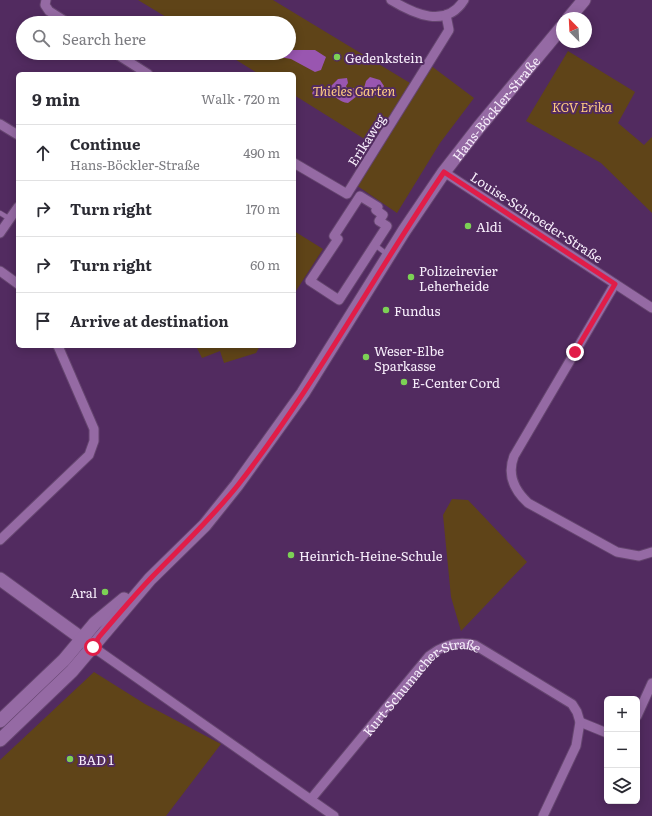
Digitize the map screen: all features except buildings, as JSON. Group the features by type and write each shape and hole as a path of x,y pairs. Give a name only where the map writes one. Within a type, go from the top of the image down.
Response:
{"street":[{"path":"46,0 45,5 49,11 57,16"},
{"path":"391,0 413,13 427,17 446,15 460,7 464,0"},
{"path":"574,12 584,0"},
{"name":"Erikaweg","path":"296,164 347,194 449,30 446,15"},
{"name":"Hans-Böckler-Straße","path":"0,740 72,671 93,647 99,637 150,579 205,525 268,444 326,358 404,231 444,172 479,127 556,34"},
{"path":"126,60 145,72"},
{"path":"0,124 16,134"},
{"name":"Louise-Schroeder-Straße","path":"444,172 652,308"},
{"path":"360,196 378,207 376,210 383,214 379,221 387,226 375,245 339,300 310,281 338,239 334,236 360,196"},
{"path":"0,233 16,210"},
{"path":"0,271 16,283"},
{"path":"615,284 514,456 510,464 511,473 514,486 519,495 534,506 616,552 639,556 652,552"},
{"path":"0,540 89,455 94,441 94,430 59,348"},
{"path":"0,579 93,647 334,816"},
{"name":"Hans-Böckler-Straße","path":"0,722 64,660 95,623 150,579"},
{"name":"Kurt-Schumacher-Straße","path":"311,799 429,656 451,644 465,642 475,645 539,683 572,704 580,722"},
{"path":"640,709 652,683"},
{"path":"544,816 576,746 580,722 605,732"}],"lane":[{"path":"0,213 10,219"},
{"path":"375,245 390,256"}],"green space":[{"name":"Thieles Garten","path":"138,0 273,0 410,83 374,145 296,96 296,72 256,72 236,60 296,60 296,16 164,16"},
{"name":"KGV Erika","path":"568,51 635,92 618,123 644,145 652,137 652,213 601,163 526,121"},
{"path":"430,65 474,98 440,143 397,213 356,185"},
{"path":"296,232 323,249 296,291"},
{"path":"197,348 259,348 256,353 224,363 220,351 202,358"},
{"path":"452,499 468,500 527,562 461,631 451,597 443,515"},
{"path":"94,672 145,704 221,744 166,816 0,816 0,760"}],"shaded area":[{"path":"296,50 315,50 326,57 321,70 315,72 293,60 296,60"},
{"path":"370,77 380,80 384,86 381,93 375,95 364,88 366,81"},
{"path":"347,78 348,83 346,86 348,90 353,88 358,91 357,96 348,103 328,93 317,98 314,97 312,93 315,89 326,91 338,79"}],"place":[{"name":"Gedenkstein","path":"337,57"},
{"name":"Aldi","path":"468,226"},
{"name":"Polizeirevier Leherheide","path":"411,277"},
{"name":"Fundus","path":"386,310"},
{"name":"Weser-Elbe Sparkasse","path":"366,357"},
{"name":"E-Center Cord","path":"404,382"},
{"name":"Heinrich-Heine-Schule","path":"291,555"},
{"name":"Aral","path":"105,592"},
{"name":"BAD 1","path":"70,759"}],"route":[{"path":"93,647 99,637 138,595 150,579 205,525 238,485 303,393 390,256 404,231 444,172 615,284 575,352"}]}
